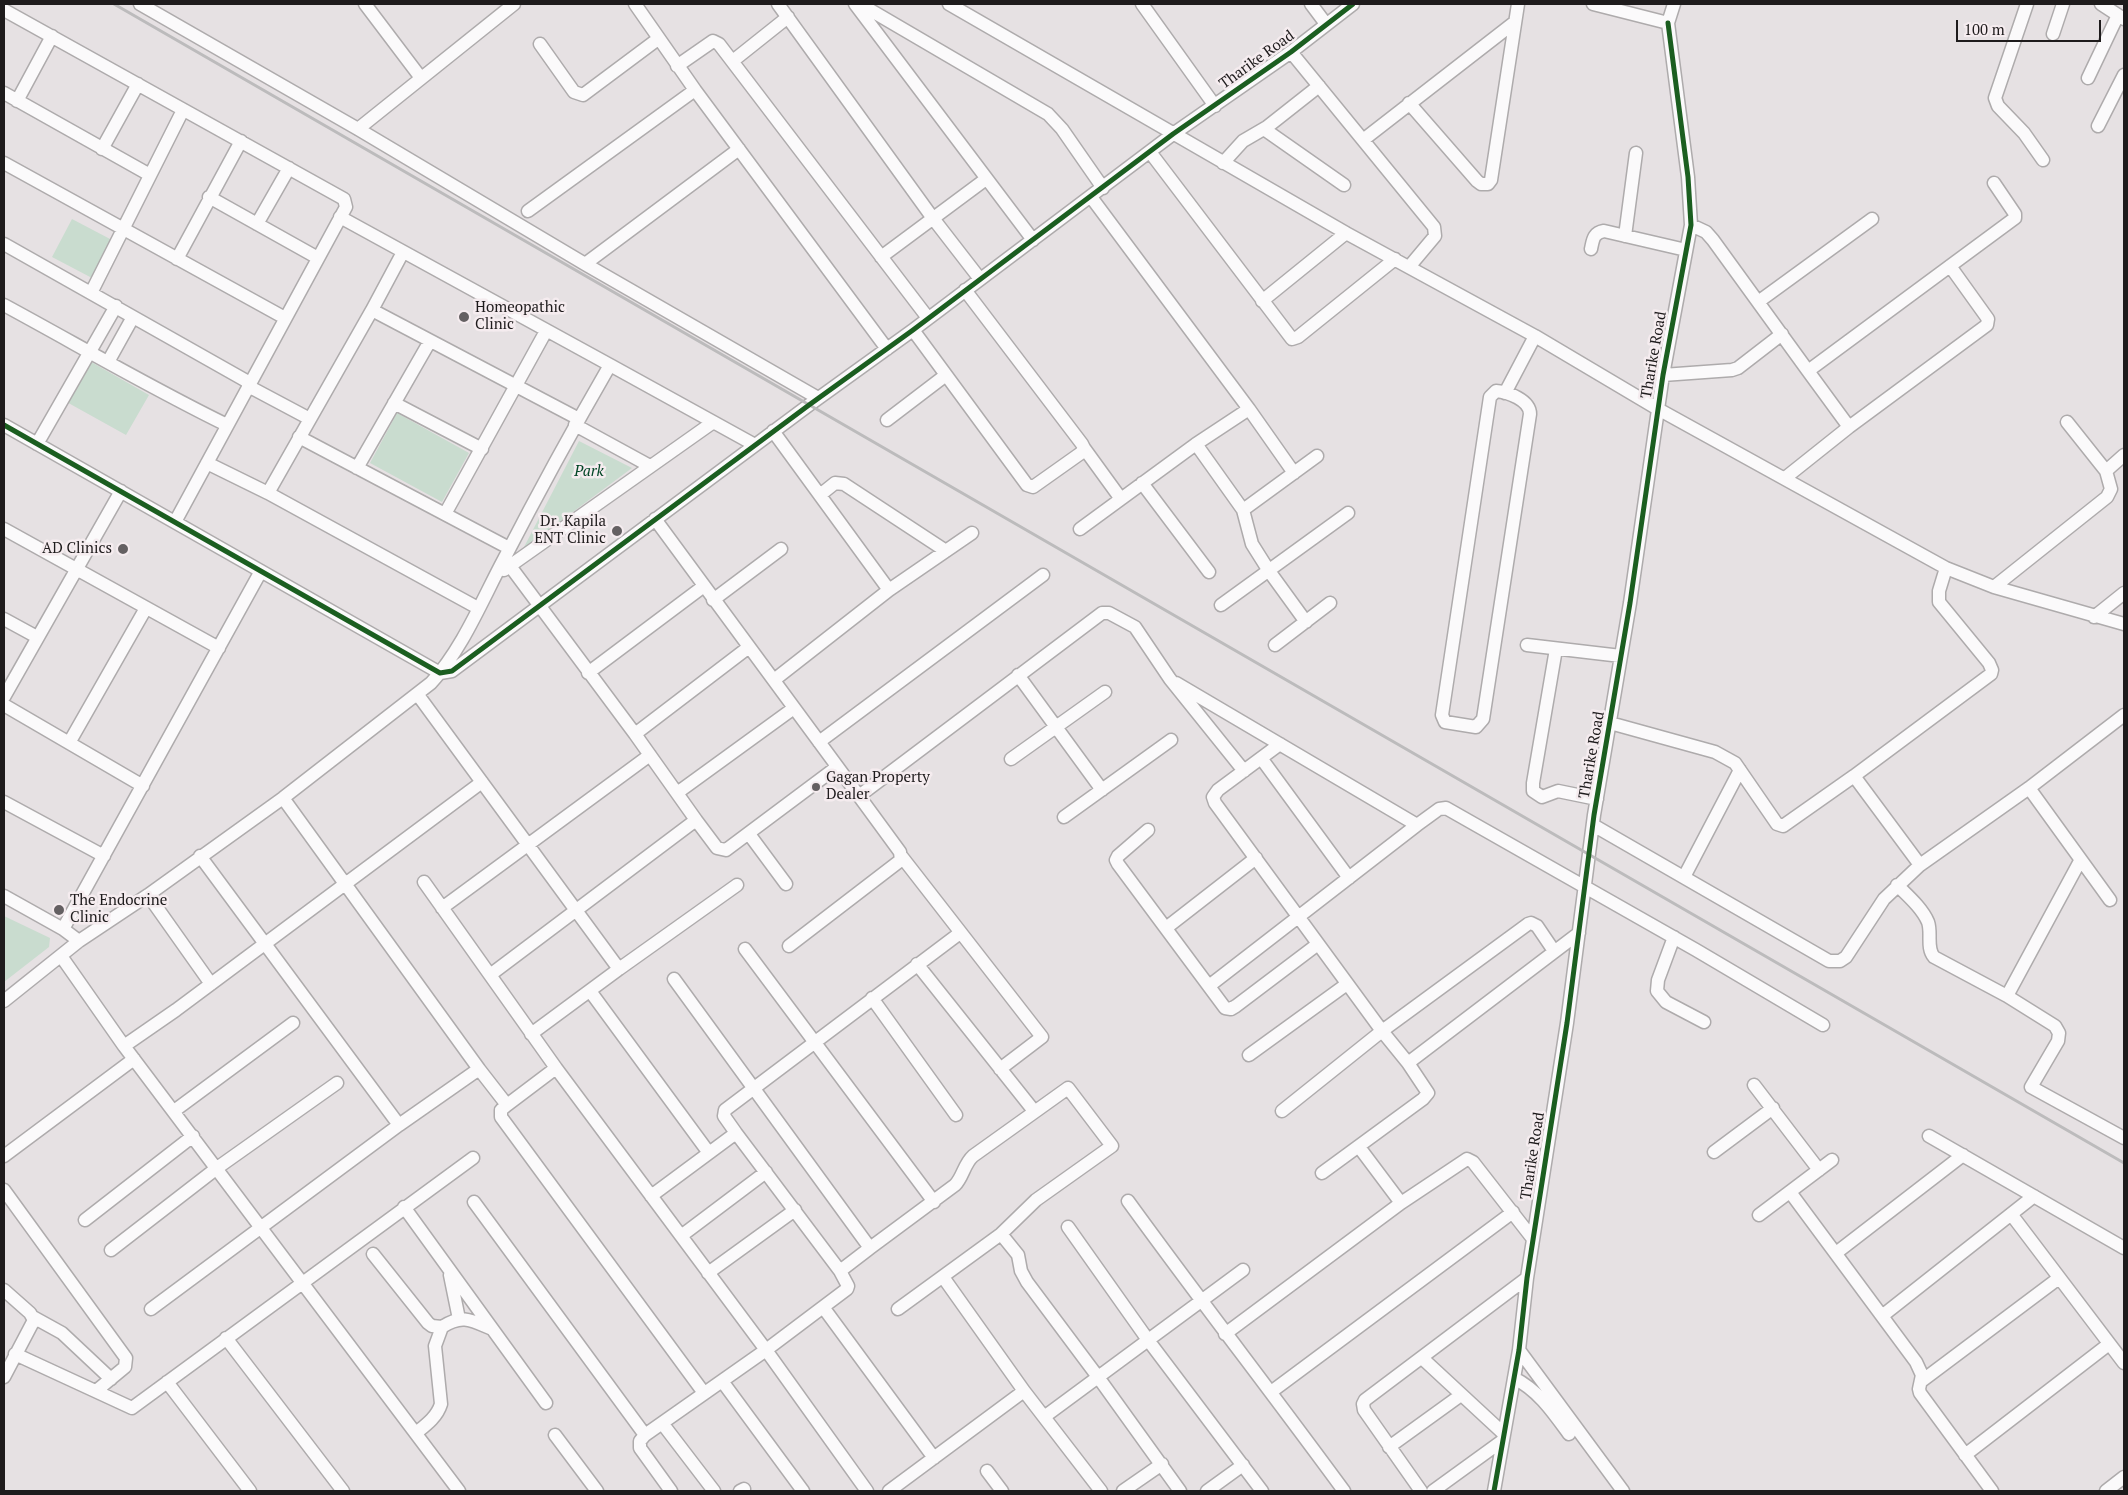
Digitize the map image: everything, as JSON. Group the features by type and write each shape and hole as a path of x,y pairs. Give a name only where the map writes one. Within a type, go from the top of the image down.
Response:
{"street":[{"path":"140,4 818,398"},
{"path":"366,4 421,78"},
{"path":"358,129 514,4"},
{"path":"635,4 677,66 887,349"},
{"path":"778,4 932,218 980,279"},
{"path":"855,4 1033,240"},
{"path":"860,4 1048,114 1062,129 1103,188"},
{"path":"949,4 1346,233 1535,336 1658,409 1946,568 1994,587 2124,624"},
{"path":"1142,4 1215,106"},
{"path":"1311,4 1326,24"},
{"name":"Tharike Road","path":"440,673 452,671 541,606 1173,134 1291,52 1353,4"},
{"path":"1409,103 1477,181 1481,184 1488,184 1491,180 1518,4"},
{"path":"1593,4 1668,23"},
{"name":"Tharike Road","path":"1494,1491 1519,1350 1526,1278 1567,1023 1597,799 1621,656 1663,375 1691,225 1688,177 1668,23 1674,4"},
{"path":"2026,4 1995,98 1998,106 2024,133 2043,160"},
{"path":"2053,34 2063,4"},
{"path":"2088,78 2121,17 2102,4"},
{"path":"4,11 344,198 346,207 175,522"},
{"path":"734,60 788,17"},
{"path":"1363,140 1515,22"},
{"path":"17,101 52,36"},
{"path":"540,44 574,92 583,95 658,39"},
{"path":"677,66 712,41 720,44 928,318"},
{"path":"1291,52 1435,230 1435,236 1432,241 1409,267"},
{"path":"2098,126 2124,75"},
{"path":"102,148 138,84"},
{"path":"1223,163 1243,141 1264,129 1319,86"},
{"path":"528,211 695,90"},
{"path":"4,93 150,175"},
{"path":"91,293 183,110"},
{"path":"1264,129 1344,185"},
{"path":"177,259 209,197 241,142"},
{"path":"585,264 739,149"},
{"path":"1150,152 1289,337 1295,339 1395,259"},
{"path":"1625,236 1636,153"},
{"path":"4,164 285,318"},
{"path":"257,224 289,168"},
{"path":"881,257 986,179"},
{"path":"1808,371 2015,218 2015,214 1994,183"},
{"path":"209,197 318,258"},
{"path":"1091,197 1249,409 1294,473"},
{"path":"340,217 755,445"},
{"path":"1758,302 1872,219"},
{"path":"1691,225 1706,232 1713,240 1849,427"},
{"path":"1591,250 1594,236 1604,231 1686,250"},
{"path":"1262,302 1346,233"},
{"path":"4,244 116,306 310,419"},
{"path":"268,493 403,252"},
{"path":"1784,478 1989,323 1950,266"},
{"path":"965,290 1121,499"},
{"path":"4,305 90,351 132,377 227,426"},
{"path":"37,444 116,306"},
{"path":"372,310 517,387 650,466"},
{"path":"108,362 133,317"},
{"path":"913,330 1029,486 1036,485 1082,453 1084,448"},
{"path":"445,514 517,387 546,331"},
{"path":"1663,375 1724,371 1738,368 1782,334"},
{"path":"1505,393 1535,336"},
{"path":"357,468 430,341"},
{"path":"4,1001 79,941 148,895 283,798 418,695 440,673 463,637 577,422 610,365"},
{"path":"887,420 946,375"},
{"path":"1496,391 1505,393 1526,402 1530,409 1530,414 1483,719 1476,727 1448,724 1443,720 1442,715 1490,397 1496,391"},
{"path":"394,403 482,449"},
{"path":"1080,529 1196,444 1249,409"},
{"path":"1994,587 2107,496 2111,489 2106,472 2067,422"},
{"path":"494,578 712,423"},
{"path":"4,425 440,673"},
{"path":"773,431 889,590"},
{"path":"299,438 509,548"},
{"path":"1196,444 1243,510 1252,544 1306,622"},
{"path":"2106,472 2124,455"},
{"path":"1243,510 1317,456"},
{"path":"207,463 268,493 478,608"},
{"path":"820,495 835,483 844,484 946,551"},
{"path":"1142,483 1208,572"},
{"path":"4,696 121,491"},
{"path":"1221,605 1348,513"},
{"path":"655,520 902,857 1042,1037 1000,1069"},
{"path":"4,529 219,648"},
{"path":"774,680 889,590 972,533"},
{"path":"713,600 781,549"},
{"path":"510,566 635,734 696,820 721,850 726,850 749,834 837,767"},
{"path":"1610,723 1723,754 1735,763 1777,824 1783,826 1987,679 1991,674 1992,670 1989,663 1940,602 1939,591 1946,568"},
{"path":"64,929 261,571"},
{"path":"819,742 1043,575"},
{"path":"588,673 704,586"},
{"path":"2094,617 2124,593"},
{"path":"1275,645 1330,603"},
{"path":"69,743 146,608"},
{"path":"859,796 1018,675 1102,613 1106,612 1135,627 1170,680 1244,771"},
{"path":"4,618 37,637"},
{"path":"1527,646 1621,656"},
{"path":"635,734 749,647"},
{"path":"1556,649 1533,791 1542,797 1558,791 1597,799"},
{"path":"1018,675 1102,790"},
{"path":"1170,680 1417,825"},
{"path":"1011,759 1105,692"},
{"path":"418,695 619,969"},
{"path":"4,705 143,786"},
{"path":"678,793 794,708"},
{"path":"1593,825 1829,962 1835,962 1846,957 1873,914 1898,885 1920,865 2029,788 2124,715"},
{"path":"1064,817 1171,740"},
{"path":"1280,744 1218,790 1213,797 1215,803 1347,984 1408,1063 1428,1093 1426,1097 1322,1173"},
{"path":"442,908 650,756"},
{"path":"1261,758 1349,878"},
{"path":"1684,877 1740,770"},
{"path":"1854,776 1920,865"},
{"path":"124,1046 211,984 482,782"},
{"path":"2029,788 2110,900"},
{"path":"283,798 479,1069 507,1104"},
{"path":"4,802 104,856"},
{"path":"1209,986 1417,825 1439,809 1446,808 1674,937 1824,1025"},
{"path":"490,975 696,820"},
{"path":"1148,830 1118,856 1116,860 1226,1008 1231,1009 1318,944"},
{"path":"749,834 786,884"},
{"path":"200,856 399,1125"},
{"path":"789,946 898,864 902,857"},
{"path":"1166,928 1256,858"},
{"path":"2007,996 2080,861"},
{"path":"424,882 531,1034 766,1350 867,1491"},
{"path":"531,1034 737,885"},
{"path":"1898,885 1923,913 1929,924 1930,950 1934,957 2007,996 2055,1026 2059,1033 2058,1041 2031,1087 2124,1138"},
{"path":"148,895 211,984"},
{"path":"4,896 64,929 79,941"},
{"path":"1282,1111 1382,1031 1528,924 1534,923 1537,926 1554,951"},
{"path":"671,1491 640,1448 640,1441 645,1435 766,1350 847,1289 848,1286 840,1270 724,1116 725,1110 960,933"},
{"path":"1408,1063 1579,933"},
{"path":"1674,937 1658,980 1658,991 1666,1002 1704,1022"},
{"path":"745,949 934,1202"},
{"path":"61,956 124,1046 459,1491"},
{"path":"917,964 1034,1111"},
{"path":"674,979 870,1248"},
{"path":"1250,1055 1347,984"},
{"path":"590,991 709,1153"},
{"path":"872,998 956,1115"},
{"path":"174,1111 293,1023"},
{"path":"4,1156 134,1059"},
{"path":"556,1068 507,1104 501,1110 501,1117 704,1393"},
{"path":"151,1309 399,1125 479,1069"},
{"path":"111,1250 217,1168 337,1083"},
{"path":"1754,1085 1819,1170"},
{"path":"840,1270 958,1183 970,1158 1068,1088 1112,1146 1036,1200 1001,1234 898,1309"},
{"path":"1714,1152 1772,1108"},
{"path":"651,1196 736,1133"},
{"path":"85,1220 193,1136"},
{"path":"1928,1136 2124,1248"},
{"path":"1359,1147 1401,1202"},
{"path":"1836,1253 1963,1155"},
{"path":"15,1354 132,1408 473,1158"},
{"path":"1225,1334 1401,1202 1467,1159 1474,1162 1533,1239"},
{"path":"1759,1216 1832,1160"},
{"path":"680,1236 766,1172"},
{"path":"4,1190 126,1358 125,1367 96,1391"},
{"path":"1790,1192 1916,1362 1923,1380"},
{"path":"1882,1316 2034,1196"},
{"path":"1128,1201 1225,1334 1271,1392 1344,1491"},
{"path":"474,1202 645,1435"},
{"path":"404,1207 546,1403"},
{"path":"708,1273 795,1210"},
{"path":"1271,1392 1513,1212"},
{"path":"2011,1214 2124,1363"},
{"path":"1068,1227 1148,1340 1262,1491"},
{"path":"1001,1234 1018,1255 1021,1271 1027,1282 1098,1376 1180,1491"},
{"path":"373,1254 432,1326 442,1327 459,1318 492,1329"},
{"path":"449,1270 459,1318"},
{"path":"1044,1417 1243,1270"},
{"path":"943,1277 1024,1391 1101,1491"},
{"path":"1420,1491 1364,1410 1363,1404 1365,1400 1526,1278"},
{"path":"1992,1491 1920,1393 1919,1389 1923,1380 2059,1278"},
{"path":"4,1290 33,1317 62,1333 110,1379"},
{"path":"823,1307 934,1458"},
{"path":"4,1377 34,1322 33,1317"},
{"path":"416,1433 433,1418 439,1411 441,1404 435,1346 442,1327"},
{"path":"226,1338 343,1491"},
{"path":"1965,1455 2109,1344"},
{"path":"1519,1350 1623,1491"},
{"path":"1422,1358 1503,1437 1433,1491"},
{"path":"1514,1378 1529,1386 1542,1398 1613,1491"},
{"path":"722,1381 802,1491"},
{"path":"167,1382 250,1491"},
{"path":"888,1491 1024,1391"},
{"path":"1389,1447 1462,1395"},
{"path":"662,1422 714,1491"},
{"path":"555,1435 597,1491"},
{"path":"1123,1491 1162,1464"},
{"path":"1207,1491 1243,1465"},
{"path":"987,1470 1002,1491"},
{"path":"2106,1491 2124,1477"}],"green space":[{"path":"72,219 112,240 92,278 52,257"},
{"path":"86,359 149,395 126,435 63,400"},
{"path":"397,413 469,453 442,502 370,463"},
{"name":"Park","path":"579,441 632,468 523,549"},
{"path":"4,916 50,938 49,947 4,982"}],"railway":[{"path":"114,4 2124,1163"}],"cycle path":[{"path":"4,425 440,673 452,671 809,405 913,330 1173,134 1291,52 1353,4"},
{"path":"1494,1491 1519,1350 1527,1278 1567,1023 1594,815 1630,603 1663,375 1691,225 1688,177 1668,23"}],"place":[{"name":"Homeopathic Clinic","path":"464,317"},
{"name":"Dr. Kapila ENT Clinic","path":"617,531"},
{"name":"AD Clinics","path":"123,549"},
{"name":"Gagan Property Dealer","path":"816,787"},
{"name":"The Endocrine Clinic","path":"59,910"}]}
